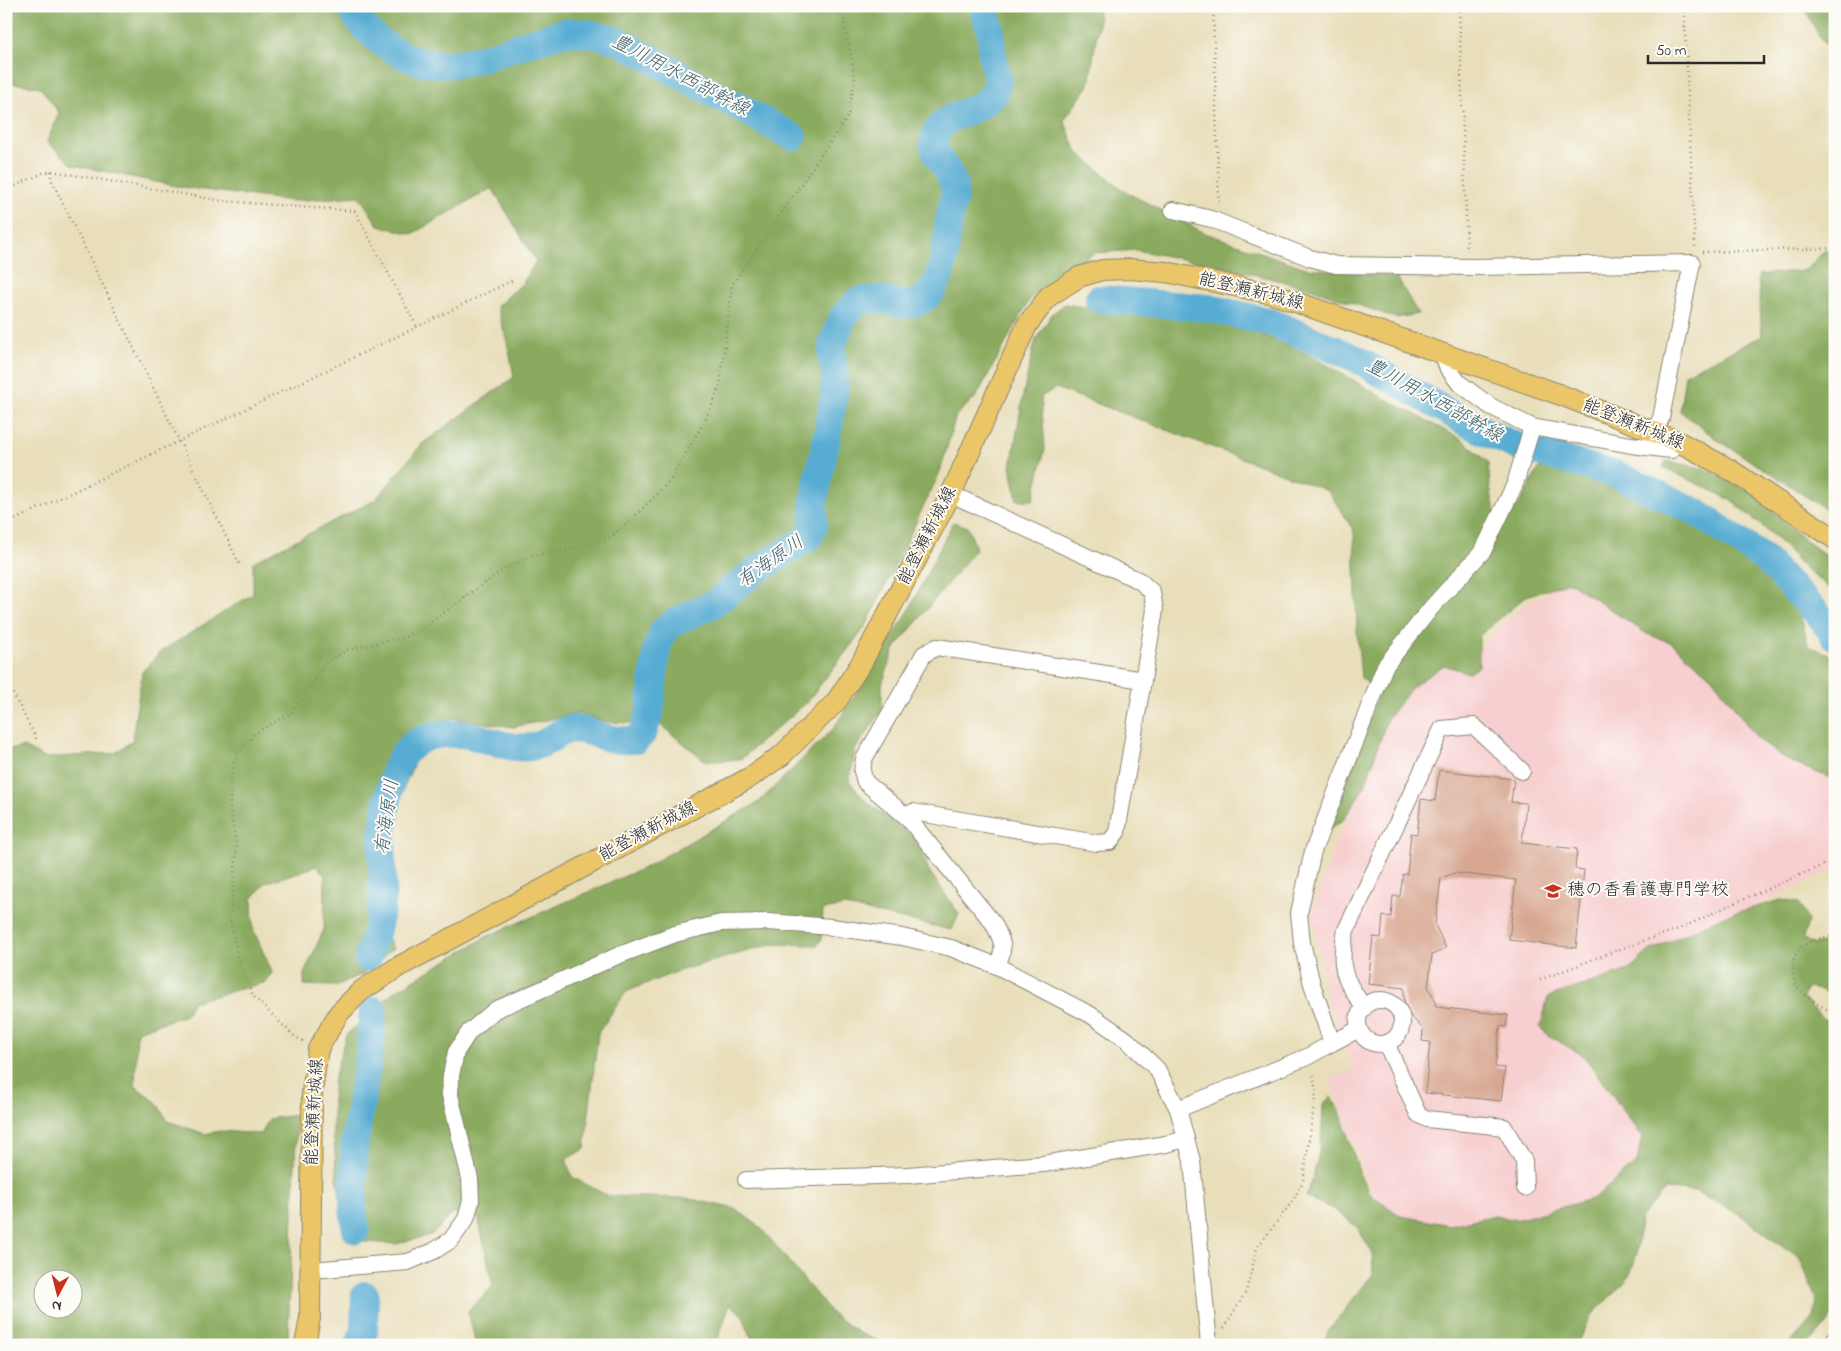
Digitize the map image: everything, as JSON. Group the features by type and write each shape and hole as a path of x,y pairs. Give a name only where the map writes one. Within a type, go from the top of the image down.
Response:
{"main road":[{"name":"能登瀬新城線","path":"305,1345 310,1318 312,1092 318,1049 339,1013 361,991 398,967 749,778 781,756 836,702 857,670 951,494 1027,324 1049,296 1079,277 1102,270 1130,269 1166,272 1273,294 1561,395 1677,441 1729,469 1835,539"}],"street":[{"path":"1174,210 1218,222 1310,258 1336,265 1467,267 1692,264 1661,418 1655,432"},
{"path":"1443,354 1447,368 1458,383 1490,406 1531,431 1671,450 1677,441"},
{"path":"1332,1043 1312,984 1302,942 1299,913 1313,851 1385,666 1431,608 1483,551 1516,484 1531,431"},
{"path":"907,817 913,812 1097,843 1110,842 1117,832 1155,610 1152,592 1140,581 951,494"},
{"path":"996,966 1003,950 1002,942 994,924 907,817 865,782 862,771 864,759 924,654 937,647 1143,680"},
{"path":"1364,1008 1343,973 1341,952 1346,930 1442,730 1474,726 1522,771"},
{"path":"311,1270 408,1262 434,1251 452,1240 466,1219 471,1201 470,1179 450,1096 451,1075 456,1052 469,1032 495,1010 617,956 676,934 721,924 768,922 831,927 902,937 951,948 996,966 1090,1015 1127,1040 1157,1069 1178,1109 1192,1161 1209,1341"},
{"path":"1384,1001 1397,1009 1401,1016 1400,1029 1392,1040 1386,1043 1373,1043 1367,1040 1359,1029 1358,1021 1364,1008 1370,1003 1384,1001"},
{"path":"1178,1109 1306,1057 1359,1029"},
{"path":"1386,1043 1418,1114 1427,1118 1504,1128 1524,1161 1525,1188"},
{"path":"746,1180 908,1175 1043,1164 1186,1139"},
{"path":"1831,1345 1835,1339"}],"path":[{"path":"318,1049 292,1035 253,996 237,955 230,919 237,847 230,812 230,781 236,757 255,733 290,714 325,663 347,650 405,636 424,626 504,569 534,555 581,548 610,537 632,520 670,480 706,418 720,387 732,285 848,116 854,78 842,6"},
{"path":"1213,6 1220,213 1218,222"},
{"path":"1460,6 1467,267"},
{"path":"1684,6 1696,252 1835,248"},
{"path":"6,190 51,171 223,201 355,211 417,327"},
{"path":"51,171 51,179 240,567"},
{"path":"6,524 513,280"},
{"path":"6,680 38,742"},
{"path":"1540,980 1684,927 1741,900 1830,862 1835,862"},
{"path":"1835,935 1817,938 1803,945 1796,953 1792,962 1794,980 1798,988 1810,999 1835,1014"},
{"path":"1209,1341 1220,1334 1232,1317 1246,1292 1257,1248 1294,1199 1303,1182 1316,1093 1313,1072 1306,1057"}],"shaded area":[{"name":"穂の香看護専門学校","path":"1575,578 1682,642 1835,774 1835,862 1830,871 1660,950 1557,1027 1647,1136 1643,1163 1604,1198 1511,1223 1393,1236 1382,1221 1331,1080 1353,1067 1327,1000 1312,911 1387,703 1433,665 1468,659 1522,606"}],"green space":[{"path":"6,6 1097,6 1099,19 1089,85 1064,120 1077,152 1124,191 1205,233 1306,268 1397,277 1418,314 1396,318 1306,287 1219,266 1136,250 1093,253 1031,297 976,397 956,415 940,472 866,626 806,703 741,759 707,762 659,724 608,722 577,714 513,727 452,718 418,754 392,815 381,873 379,918 393,948 363,974 336,986 304,985 304,974 324,929 325,876 317,866 265,883 252,899 253,929 272,972 267,982 192,1002 186,1015 137,1031 135,1086 156,1102 168,1121 205,1134 220,1131 261,1134 269,1119 297,1115 288,1337 285,1345 6,1345 6,750 23,747 45,758 115,753 132,741 142,672 160,652 253,594 253,562 375,500 422,444 514,377 497,306 523,283 536,261 492,188 412,234 378,225 359,196 292,201 181,187 73,165 47,142 59,113 40,87 6,82"},
{"path":"1803,6 1835,6 1835,54 1822,41"},
{"path":"1825,250 1835,250 1835,515 1715,438 1680,411 1685,374 1762,336 1758,275 1806,270"},
{"path":"1065,304 1105,311 1236,323 1310,355 1382,397 1463,440 1488,462 1495,512 1510,515 1522,500 1539,468 1561,466 1648,498 1716,538 1775,581 1800,613 1808,646 1829,654 1835,663 1835,780 1791,762 1759,741 1712,677 1672,643 1647,634 1569,582 1526,596 1479,636 1479,666 1469,673 1444,665 1413,686 1387,719 1365,786 1343,820 1328,830 1379,692 1361,678 1357,632 1354,531 1328,491 1056,388 1041,397 1045,449 1033,500 1017,500 1011,467 1024,390 1036,339 1053,313"},
{"path":"1666,461 1703,468 1756,495 1801,537 1835,562 1835,593 1807,570 1774,536 1729,499 1663,467"},
{"path":"953,522 968,527 976,549 895,648 882,684 882,711 856,748 849,781 865,800 915,839 929,871 959,914 952,930 845,906 823,910 821,940 817,945 773,944 678,971 626,992 598,1033 585,1149 566,1159 572,1177 608,1196 686,1198 736,1209 761,1228 833,1315 859,1333 889,1345 754,1345 743,1316 730,1304 716,1345 476,1345 468,1311 493,1286 478,1217 454,1213 431,1235 396,1244 365,1242 346,1229 337,1179 333,1131 333,1082 346,1035 392,993 488,936 646,867 759,802 833,729 908,612"},
{"path":"1781,900 1799,903 1808,922 1803,938 1813,945 1835,940 1835,998 1822,990 1807,988 1803,997 1822,1018 1835,1024 1835,1313 1827,1325 1806,1345 1788,1345 1813,1319 1816,1299 1799,1256 1784,1248 1739,1214 1695,1191 1665,1189 1640,1219 1636,1256 1629,1278 1591,1316 1576,1345 1322,1345 1329,1330 1373,1274 1372,1252 1357,1227 1335,1210 1306,1197 1319,1151 1323,1104 1331,1097 1340,1111 1360,1175 1371,1195 1401,1216 1450,1225 1495,1215 1516,1220 1595,1198 1637,1162 1642,1136 1584,1056 1540,1028 1548,997 1629,970 1649,951 1724,916"}],"building":[{"path":"1439,770 1514,779 1511,802 1526,803 1522,843 1577,849 1575,869 1584,870 1576,948 1509,940 1516,880 1455,873 1441,878 1435,925 1446,948 1432,955 1428,987 1435,1000 1436,1007 1508,1015 1506,1027 1500,1026 1495,1067 1505,1068 1501,1101 1425,1093 1430,1042 1422,1041 1423,1029 1410,1015 1406,1007 1404,988 1368,984 1373,937 1381,938 1383,916 1391,917 1393,896 1400,896 1403,874 1407,874 1411,833 1417,834 1421,799 1435,801"}],"waterway":[{"name":"豊川用水西部幹線","path":"350,6 369,32 381,42 414,60 432,64 450,64 486,57 567,32 587,33 619,41 793,137"},
{"name":"有海原川","path":"368,958 380,917 382,903 382,840 386,810 394,773 402,758 412,746 425,738 444,734 468,735 498,744 528,747 539,745 563,731 573,729 583,730 616,740 636,740 643,733 650,712 657,646 664,630 674,622 713,604 761,567 808,538 814,526 814,503 834,395 835,377 832,345 843,317 858,301 877,299 910,304 925,298 933,289 942,267 954,199 954,186 952,179 936,153 934,139 937,131 945,122 979,106 994,95 998,80 992,55 991,32 983,6"},
{"name":"豊川用水西部幹線","path":"1099,299 1208,308 1271,322 1357,359 1465,422 1518,447 1615,474 1696,512 1766,560 1820,616 1835,637"},
{"name":"有海原川","path":"356,1230 353,1207 354,1147 370,1048 373,1010"},
{"name":"有海原川","path":"359,1345 364,1332 365,1295"}],"place":[{"name":"穂の香看護専門学校","path":"1553,891"}]}
